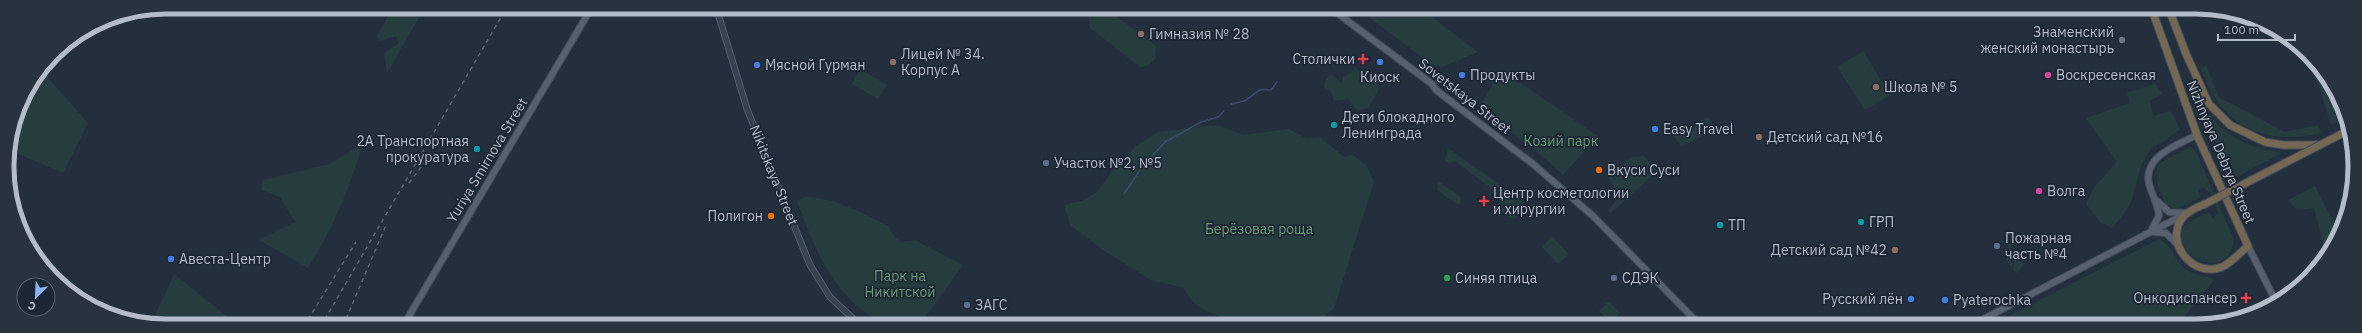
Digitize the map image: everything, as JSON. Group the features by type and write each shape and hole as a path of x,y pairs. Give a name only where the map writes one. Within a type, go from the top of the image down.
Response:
{"highway":[{"name":"Nizhnyaya Debrya Street","path":"2154,14 2197,135 2248,246"},
{"path":"2171,14 2187,56 2209,104 2230,125 2264,142 2283,145 2320,145"},
{"path":"2248,246 2226,266 2211,269 2192,263 2178,245 2176,230 2188,212 2344,132"}],"main road":[{"name":"Yuriya Smirnova Street","path":"407,319 588,14"},
{"name":"Sovetskaya Street","path":"1338,14 1432,84 1436,90 1558,184 1593,216 1694,319"},
{"path":"2150,232 2159,216 2148,173 2154,160 2168,150 2197,135"},
{"path":"2156,200 2169,212 2188,212"},
{"path":"1983,319 2188,212"},
{"path":"2150,232 2166,233 2178,245"},
{"name":"Nizhnyaya Debrya Street","path":"2248,246 2274,298"}],"street":[{"name":"Nikitskaya Street","path":"718,14 747,109 810,265 830,297 854,319"}],"green space":[{"path":"389,14 421,14 387,73 384,53 399,43 396,36 380,41 377,36"},
{"path":"1093,14 1113,14 1156,46 1155,59 1147,66 1140,67 1090,28 1089,18"},
{"path":"1365,14 1428,14 1478,52 1442,67 1432,65"},
{"path":"2167,23 2198,97 2217,122 2228,133 2240,141 2282,153 2229,181"},
{"path":"1863,51 1890,95 1865,110 1837,67"},
{"path":"2206,65 2219,97 2285,132 2318,125 2321,133 2291,137 2276,136 2248,128 2224,111 2215,98 2200,68"},
{"path":"1355,67 1376,83 1379,89 1368,108 1358,111 1348,99 1334,101 1331,91 1324,87 1326,79 1332,74 1341,83 1343,77 1352,72"},
{"path":"860,69 887,85 878,99 852,84"},
{"name":"Козий парк","path":"1501,70 1598,136 1563,175 1540,154 1479,108"},
{"path":"2315,72 2330,95 2338,122 2331,125"},
{"path":"47,73 50,80 88,123 63,173 14,152 22,117 34,90"},
{"path":"2155,84 2162,94 2150,101 2153,116 2171,111 2180,130 2151,149 2142,163 2131,202 2123,215 2112,228 2101,223 2086,204 2095,186 2117,162 2086,118 2130,103 2127,93"},
{"path":"1709,117 1716,130 1681,146 1673,135"},
{"name":"Берёзовая роща","path":"1219,125 1243,135 1289,129 1306,138 1320,137 1344,157 1353,155 1367,166 1374,182 1334,308 1324,317 1318,319 1226,319 1207,312 1195,304 1184,288 1151,280 1103,250 1071,226 1064,205 1082,201 1097,192 1113,170 1135,147 1157,132"},
{"path":"363,143 352,176 333,223 308,268 259,240 295,222 280,197 262,190 262,180 330,164"},
{"path":"2190,147 2195,149 2234,240 2229,254 2220,262 2210,263 2199,260 2183,245 2181,235 2184,226 2189,222 2209,212 2213,218 2219,213 2210,192 2202,187 2198,190 2201,197 2177,209 2166,205 2157,184 2156,173 2160,163"},
{"path":"1448,148 1522,201 1525,204 1523,210 1514,219 1498,212 1500,195 1455,161 1449,163 1445,161"},
{"path":"1644,156 1657,171 1611,213 1608,211 1621,194 1613,187 1609,178 1631,157"},
{"path":"1438,181 1461,197 1460,204 1455,203 1437,190"},
{"path":"2315,186 2335,227 2324,248 2314,208 2297,210 2288,200"},
{"name":"Парк на Никитской","path":"806,196 832,201 856,210 888,226 895,237 903,242 915,240 963,265 924,319 877,319 855,304 830,274 820,256 797,201"},
{"path":"1552,236 1569,254 1558,264 1542,247"},
{"path":"2159,239 2170,248 2178,261 2188,271 2214,280 2183,319 2003,319"},
{"path":"2009,242 2023,265 2017,273 2013,270 2015,259 2011,258 2012,268 2006,259 2012,254 2006,243"},
{"path":"174,274 230,319 157,319 153,319"},
{"path":"1609,301 1620,313 1613,319 1607,319 1599,311"}],"waterway":[{"path":"1231,104 1246,100 1259,90 1271,90 1277,82"},
{"path":"1124,194 1142,167 1165,142 1201,122 1218,117 1224,111"}],"railway":[{"path":"325,319 503,14"},
{"path":"409,183 428,158"},
{"path":"346,319 386,225"},
{"path":"308,319 356,242"}],"place":[{"name":"Гимназия № 28","path":"1141,34"},
{"name":"Знаменский женский монастырь","path":"2122,40"},
{"name":"Столички","path":"1363,59"},
{"name":"Лицей № 34. Корпус А","path":"893,62"},
{"name":"Киоск","path":"1380,62"},
{"name":"Мясной Гурман","path":"757,65"},
{"name":"Продукты","path":"1462,75"},
{"name":"Воскресенская","path":"2048,75"},
{"name":"Школа № 5","path":"1876,87"},
{"name":"Дети блокадного Ленинграда","path":"1334,125"},
{"name":"Easy Travel","path":"1655,129"},
{"name":"Детский сад №16","path":"1759,137"},
{"name":"2А Транспортная прокуратура","path":"477,149"},
{"name":"Участок №2, №5","path":"1046,163"},
{"name":"Вкуси Суси","path":"1599,170"},
{"name":"Волга","path":"2039,191"},
{"name":"Центр косметологии и хирургии","path":"1484,201"},
{"name":"Полигон","path":"771,216"},
{"name":"ГРП","path":"1861,222"},
{"name":"ТП","path":"1720,225"},
{"name":"Пожарная часть №4","path":"1997,246"},
{"name":"Детский сад №42","path":"1895,250"},
{"name":"Авеста-Центр","path":"171,259"},
{"name":"Синяя птица","path":"1447,278"},
{"name":"СДЭК","path":"1614,278"},
{"name":"Онкодиспансер","path":"2246,298"},
{"name":"Русский лён","path":"1911,299"},
{"name":"Pyaterochka","path":"1945,300"},
{"name":"ЗАГС","path":"967,305"}]}
